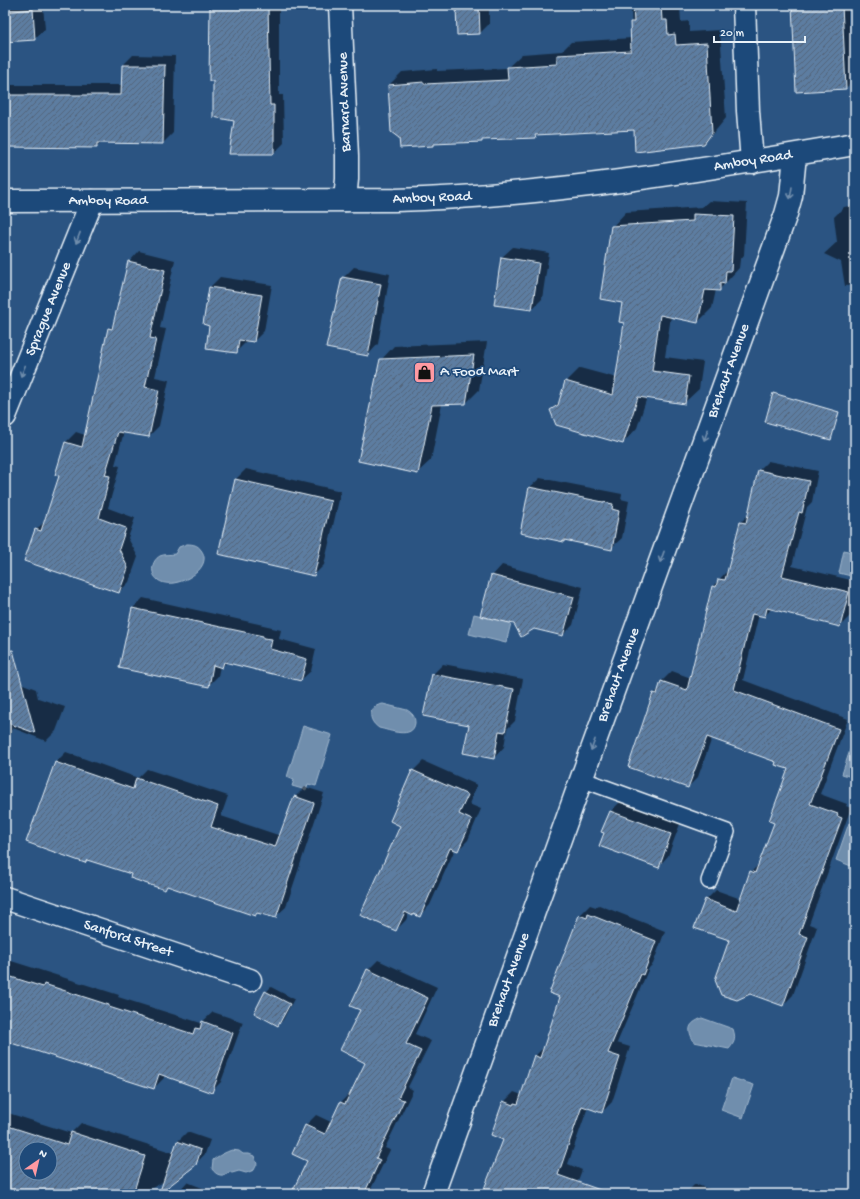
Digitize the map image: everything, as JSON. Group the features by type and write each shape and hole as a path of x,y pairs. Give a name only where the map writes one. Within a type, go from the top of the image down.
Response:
{"street":[{"name":"Barnard Avenue","path":"340,5 347,164 345,200"},
{"path":"744,5 748,111 752,162"},
{"name":"Amboy Road","path":"5,201 345,200 446,198 508,194 579,186 752,162 855,144"},
{"name":"Brehaut Avenue","path":"433,1194 581,779 786,214 791,190 795,155"},
{"name":"Sprague Avenue","path":"5,416 92,201"},
{"name":"Sanford Street","path":"5,898 250,980"}],"lane":[{"path":"581,779 727,832 709,881"}],"water":[{"path":"187,544 198,547 204,557 203,564 198,571 191,577 182,581 165,583 158,580 153,571 153,564 157,558 162,555 175,554 179,547"},
{"path":"844,550 855,553 855,577 839,573"},
{"path":"474,614 511,623 506,643 469,634"},
{"path":"383,704 410,712 415,721 413,728 405,733 400,733 379,728 375,725 371,717 372,710 374,707"},
{"path":"303,726 332,735 316,786 308,784 306,790 292,786 294,780 287,777"},
{"path":"855,735 855,778 842,774"},
{"path":"849,823 855,826 855,855 851,866 836,860"},
{"path":"702,1018 733,1029 734,1040 729,1049 694,1042 690,1034 690,1027 694,1022"},
{"path":"732,1078 754,1085 743,1118 721,1110"},
{"path":"232,1150 254,1156 257,1164 254,1170 246,1173 239,1171 232,1173 229,1172 222,1175 214,1171 212,1169 213,1160"}],"building":[{"path":"210,5 268,5 270,105 274,105 274,154 229,154 234,121 213,117 213,81 209,81"},
{"path":"479,5 480,34 457,35 456,6"},
{"path":"633,5 661,5 662,20 667,20 668,35 675,34 676,45 707,43 712,133 704,144 635,152 634,130 535,135 536,138 482,140 482,142 433,144 433,146 400,148 399,138 391,132 388,85 424,82 424,84 508,80 507,67 557,64 557,55 631,51 630,22 634,22"},
{"path":"792,5 842,5 846,89 796,92"},
{"path":"33,9 35,40 5,42 5,12"},
{"path":"122,65 165,65 163,144 97,143 97,148 5,147 5,95 121,95"},
{"path":"693,214 734,216 731,271 726,271 725,284 720,283 720,291 705,290 698,323 660,315 652,371 689,376 685,404 638,397 623,444 556,425 550,410 558,405 565,381 613,395 624,323 619,322 622,303 600,299 611,226 693,221"},
{"path":"501,257 539,263 532,310 494,305"},
{"path":"128,261 165,270 150,338 156,339 145,387 159,390 149,437 118,432 105,475 110,476 99,518 126,528 119,549 128,568 119,593 24,561 35,529 41,531 59,476 55,475 65,442 82,447 108,328 112,329"},
{"path":"342,277 381,284 368,356 326,348"},
{"path":"209,287 262,295 254,342 239,340 237,353 206,349 209,326 203,324"},
{"path":"474,355 466,404 432,405 418,474 358,461 380,359"},
{"path":"773,393 839,412 831,440 765,422"},
{"path":"758,470 809,481 802,513 799,512 782,576 849,592 840,627 767,608 765,617 752,614 734,690 839,729 810,804 838,814 837,816 842,818 799,934 808,937 783,1006 750,994 737,1000 721,995 715,980 729,940 694,928 705,899 736,911 750,871 755,873 774,823 769,821 788,769 775,765 776,762 707,737 688,788 628,767 653,693 657,694 661,681 687,690 712,586 716,587 718,579 725,580 740,522 746,523"},
{"path":"235,479 331,501 314,576 218,554"},
{"path":"529,487 613,504 612,509 619,511 612,550 520,533"},
{"path":"491,575 574,597 563,636 534,629 521,637 514,624 480,616"},
{"path":"132,608 272,639 270,649 307,659 301,681 224,662 222,668 213,665 209,687 119,668"},
{"path":"13,650 35,733 5,722 5,651"},
{"path":"432,674 514,689 505,732 499,731 494,759 463,753 469,725 423,716"},
{"path":"55,762 133,789 136,778 218,806 211,827 275,847 294,796 314,803 276,918 257,913 255,916 167,886 165,890 130,878 131,874 87,860 85,863 26,842"},
{"path":"412,770 468,795 459,814 472,820 458,851 450,848 420,917 413,914 413,916 405,912 396,931 360,915 400,826 390,821"},
{"path":"610,811 671,834 659,868 599,846 604,833 601,832"},
{"path":"588,914 656,941 643,975 641,974 608,1053 620,1057 602,1113 582,1106 558,1175 603,1191 603,1194 482,1194 503,1140 491,1135 503,1101 513,1105 514,1103 518,1104 534,1055 540,1058 560,997 549,993 579,915 587,918"},
{"path":"367,969 428,998 406,1044 421,1051 398,1098 404,1100 376,1158 380,1160 364,1194 291,1194 307,1161 292,1154 305,1125 325,1134 340,1102 345,1104 365,1063 340,1050 360,1010 350,1006"},
{"path":"5,975 43,987 44,984 193,1034 195,1028 200,1029 202,1021 233,1033 212,1093 159,1074 154,1089 5,1041"},
{"path":"265,991 290,1004 278,1026 254,1013"},
{"path":"5,1125 55,1141 18,1141 18,1181 58,1181 58,1142 67,1145 71,1132 145,1156 133,1194 5,1194"},
{"path":"177,1141 201,1150 196,1165 159,1194"}],"place":[{"name":"A Food Mart","path":"425,372"}]}
